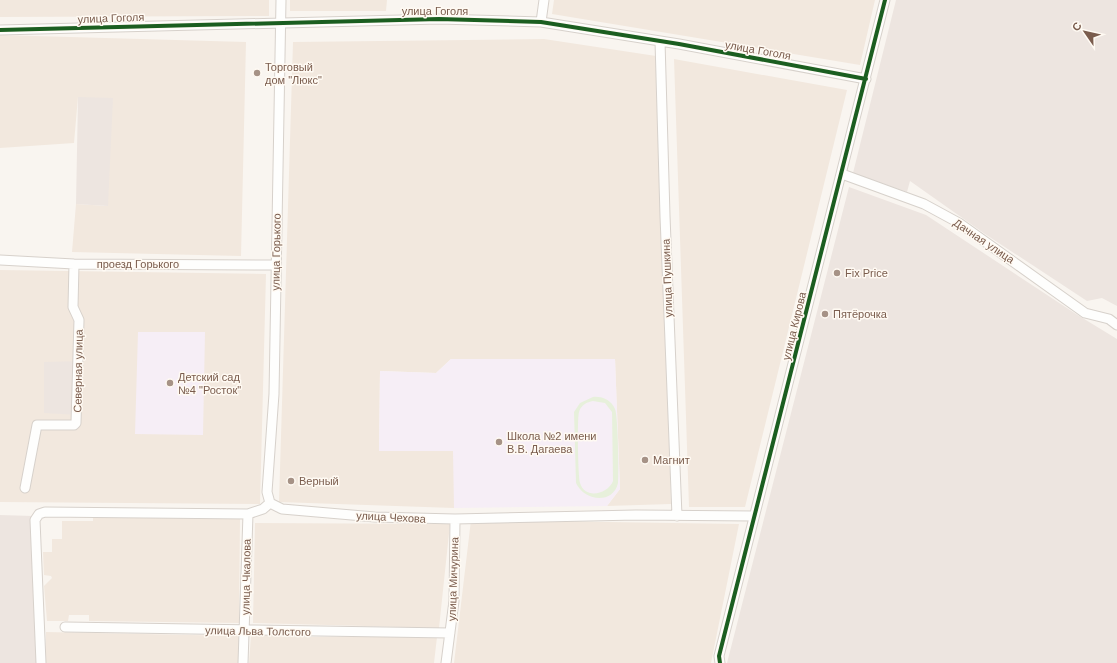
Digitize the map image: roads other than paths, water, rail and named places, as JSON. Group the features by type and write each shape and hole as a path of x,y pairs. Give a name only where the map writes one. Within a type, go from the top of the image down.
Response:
{"street":[{"name":"улица Горького","path":"270,503 267,492 274,394 281,0"},
{"path":"541,22 544,0"},
{"name":"улица Кирова","path":"720,659 754,516 885,0"},
{"name":"улица Гоголя","path":"0,30 439,19 541,22 660,41 866,78"},
{"name":"улица Пушкина","path":"660,41 677,516"},
{"name":"Дачная улица","path":"842,174 924,204 959,222 1085,312 1109,319 1117,325"},
{"name":"проезд Горького","path":"0,260 74,264 276,265"},
{"name":"Северная улица","path":"25,488 37,425 74,425 76,423 78,320 73,307 74,264"},
{"path":"41,663 35,520 40,514 45,512 248,514 263,509 270,503"},
{"name":"улица Чехова","path":"270,503 282,509 367,516 455,519 754,516"},
{"name":"улица Чкалова","path":"243,663 248,514"},
{"name":"улица Мичурина","path":"446,663 454,601 455,519"},
{"name":"улица Льва Толстого","path":"65,627 450,633"}],"place":[{"name":"Торговый дом \"Люкс\"","path":"257,73"},
{"name":"Fix Price","path":"837,273"},
{"name":"Пятёрочка","path":"825,314"},
{"name":"Детский сад №4 \"Росток\"","path":"170,383"},
{"name":"Школа №2 имени В.В. Дагаева","path":"499,442"},
{"name":"Магнит","path":"645,460"},
{"name":"Верный","path":"291,481"}]}
